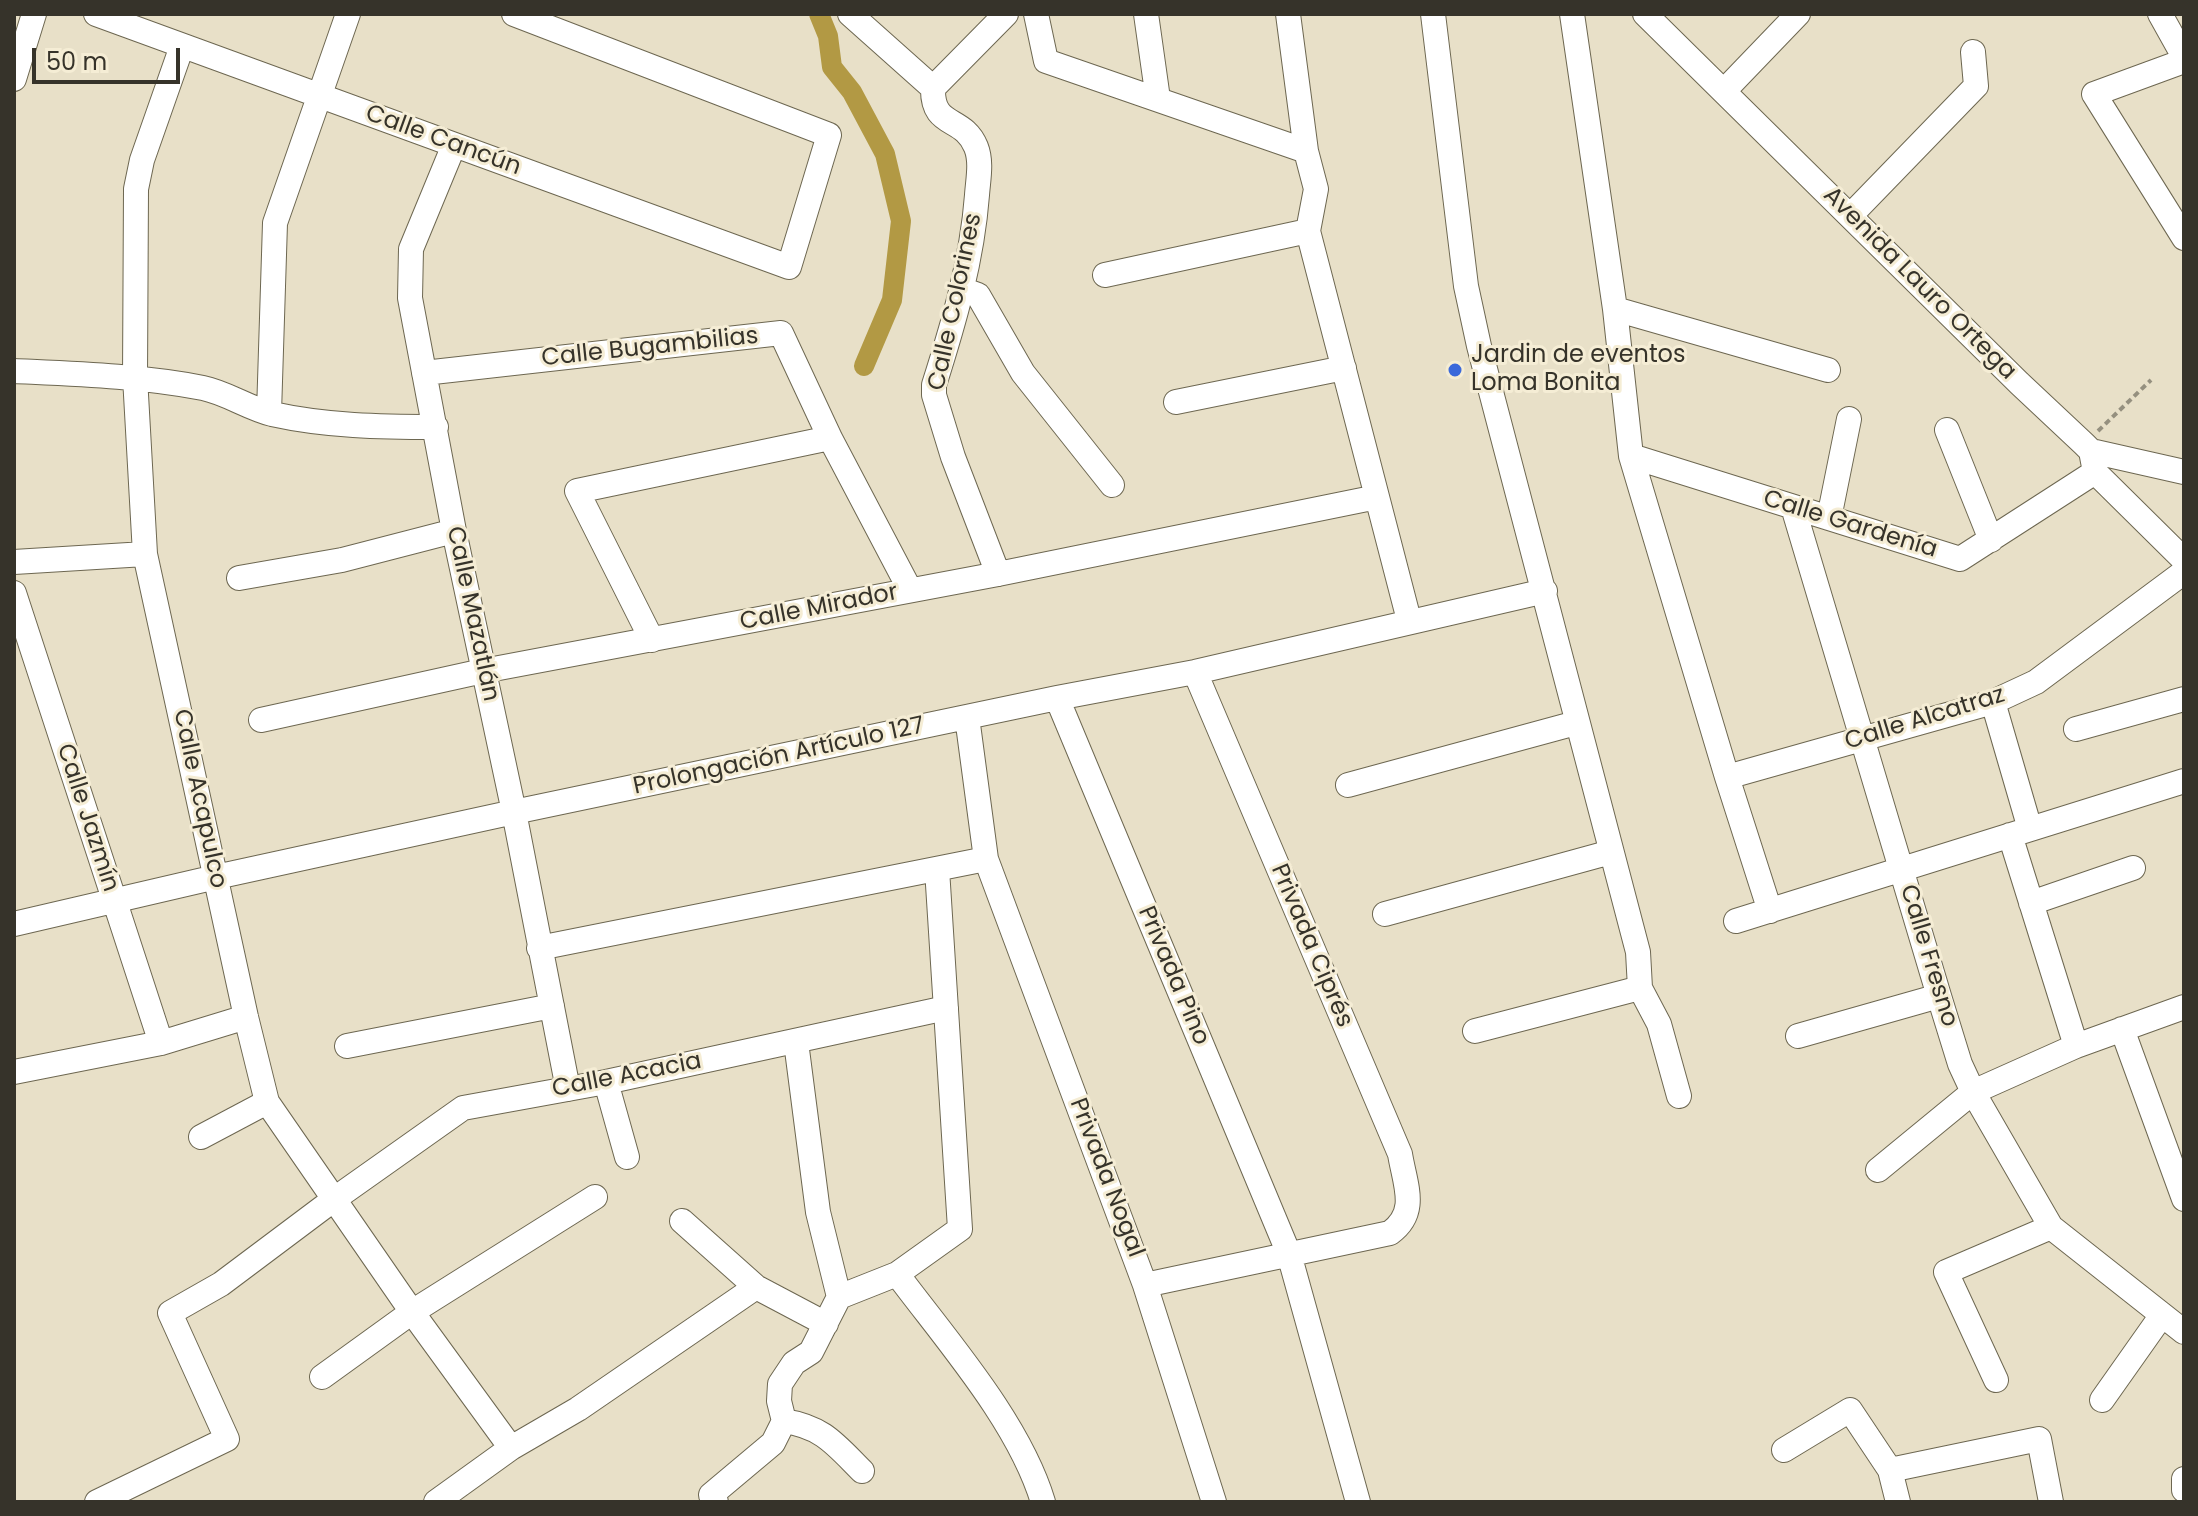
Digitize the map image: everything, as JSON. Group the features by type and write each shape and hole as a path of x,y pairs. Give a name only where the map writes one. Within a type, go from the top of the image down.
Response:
{"street":[{"path":"14,79 34,14"},
{"name":"Calle Cancún","path":"96,14 789,267 829,135 514,14"},
{"path":"269,413 275,223 348,14"},
{"path":"850,14 933,88 1006,14"},
{"path":"1036,14 1046,61 1306,151"},
{"path":"1146,14 1158,99"},
{"path":"1288,14 1306,151 1316,189 1308,231 1409,620"},
{"path":"1433,14 1466,286 1494,408 1545,591 1576,723 1638,952 1640,988 1659,1024 1679,1096"},
{"path":"1572,14 1615,309 1631,456 1770,911"},
{"name":"Avenida Lauro Ortega","path":"1645,14 2090,456 2184,560"},
{"path":"1724,91 1798,14"},
{"path":"2160,14 2184,59 2094,94 2184,238"},
{"name":"Calle Acapulco","path":"182,46 142,160 136,189 135,377 145,554 246,1017 267,1102 333,1200 511,1448"},
{"path":"1850,216 1976,86 1973,52"},
{"name":"Calle Colorines","path":"933,88 932,104 936,112 969,134 980,164 975,226 964,290 934,385 934,395 953,457 998,574"},
{"name":"Calle Mazatlán","path":"454,145 411,249 410,298 454,531 514,812 568,1089"},
{"path":"1105,275 1308,231"},
{"path":"964,290 978,295 1023,373 1112,485"},
{"path":"1615,309 1828,370"},
{"name":"Calle Bugambilias","path":"424,373 781,333 830,438 910,590"},
{"path":"1176,402 1344,368"},
{"path":"14,371 135,377 208,389 269,413 353,427 436,427"},
{"path":"1829,518 1849,419"},
{"path":"1947,430 1991,540"},
{"path":"652,640 577,491 830,438"},
{"name":"Calle Gardenía","path":"1631,456 1960,559 1991,540 2090,456"},
{"path":"2090,456 2184,472"},
{"name":"Calle Mirador","path":"261,720 483,671 998,574 1377,497"},
{"name":"Calle Fresno","path":"1793,507 1939,996 1960,1064 1973,1092 2051,1227 2184,1332"},
{"path":"239,578 342,560 454,531"},
{"path":"14,562 145,554"},
{"name":"Calle Alcatraz","path":"1727,777 1993,702 2036,682 2184,572"},
{"name":"Prolongación Artículo 127","path":"14,924 514,812 1195,672 1409,620 1545,591"},
{"name":"Calle Jazmín","path":"14,593 161,1043"},
{"name":"Privada Ciprés","path":"1195,672 1400,1154 1409,1208 1403,1223 1390,1233 1289,1254"},
{"name":"Privada Pino","path":"1057,698 1289,1254 1358,1502"},
{"path":"2076,729 2184,699"},
{"path":"1993,702 2031,903 2076,1046"},
{"name":"Privada Nogal","path":"967,717 986,859 1145,1285 1214,1502"},
{"path":"1348,785 1576,723"},
{"path":"1736,921 2184,781"},
{"path":"1385,914 1611,852"},
{"path":"539,948 986,859"},
{"path":"2031,903 2133,868"},
{"path":"839,1297 897,1274 960,1229 937,869"},
{"path":"1475,1031 1640,988"},
{"path":"1798,1036 1939,996"},
{"path":"347,1046 552,1006"},
{"path":"1878,1170 1973,1092 2076,1046 2184,1007"},
{"name":"Calle Acacia","path":"97,1502 227,1439 170,1313 221,1284 463,1108 606,1082 946,1008"},
{"path":"15,1066 161,1043 246,1017"},
{"path":"2122,1029 2184,1199"},
{"path":"716,1502 711,1495 773,1443 784,1421 779,1401 780,1384 794,1363 811,1352 839,1297 818,1212 796,1042"},
{"path":"606,1082 627,1157"},
{"path":"201,1137 267,1102"},
{"path":"322,1377 412,1312 595,1197"},
{"path":"682,1221 756,1287 826,1324"},
{"path":"1996,1380 1946,1272 2051,1227"},
{"path":"1145,1285 1289,1254"},
{"path":"897,1274 992,1402 1035,1477 1043,1502"},
{"path":"436,1502 511,1448 578,1409 756,1287"},
{"path":"2102,1400 2162,1315"},
{"path":"1784,1450 1850,1410 1890,1470 1898,1502"},
{"path":"784,1421 808,1425 832,1440 862,1471"},
{"path":"1890,1470 2039,1439 2051,1502"},
{"path":"2184,1479 2184,1490"}],"path":[{"path":"2090,456 2151,380"}],"waterway":[{"path":"819,14 828,36 832,67 852,92 885,154 901,221 892,300 864,366"}],"place":[{"name":"Jardin de eventos Loma Bonita","path":"1455,370"}]}
